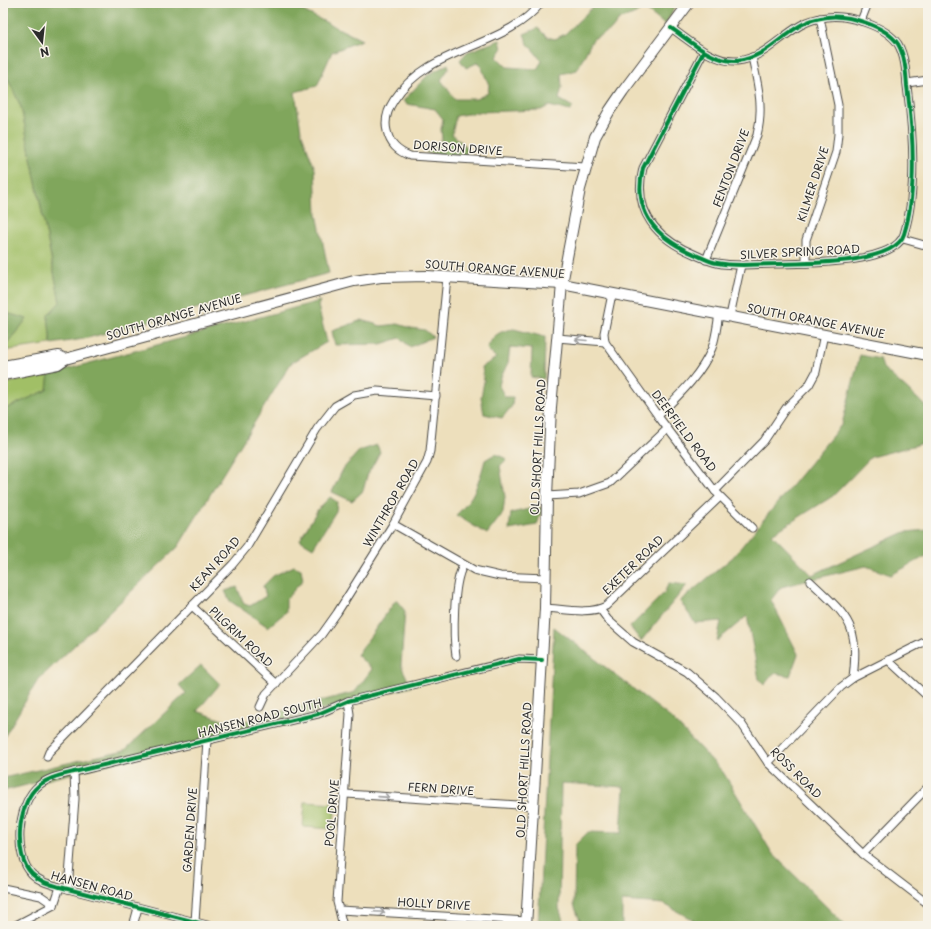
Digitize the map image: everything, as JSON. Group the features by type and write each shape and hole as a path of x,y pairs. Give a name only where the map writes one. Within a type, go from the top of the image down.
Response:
{"main road":[{"name":"OLD SHORT HILLS ROAD","path":"527,924 545,608 547,496 562,284 585,167 595,137 610,110 690,3"},
{"name":"SOUTH ORANGE AVENUE","path":"3,375 58,364 65,359 354,281 381,277 447,277 562,284 928,355"},
{"name":"SOUTH ORANGE AVENUE","path":"3,366 59,356 65,359"}],"street":[{"name":"DORISON DRIVE","path":"542,3 525,20 511,28 445,57 418,73 403,87 388,110 386,120 387,134 394,147 401,153 410,156 585,167"},
{"path":"861,21 868,3"},
{"path":"671,28 704,51 721,58 735,61 752,57 764,52 802,24 820,18 843,17 861,21 893,38 899,46 904,63 914,164 907,222 903,239 928,246"},
{"name":"KILMER DRIVE","path":"806,263 806,240 836,152 838,134 838,105 820,18"},
{"name":"SILVER SPRING ROAD","path":"704,51 643,168 639,184 641,199 648,218 660,234 677,247 706,260 716,263 741,265 806,263 865,258 880,255 903,239"},
{"name":"FENTON DRIVE","path":"706,260 757,135 760,123 760,91 752,57"},
{"path":"907,84 928,80"},
{"path":"730,316 741,265"},
{"name":"WINTHROP ROAD","path":"260,707 266,694 327,627 393,524 427,462 430,451 436,396 447,277"},
{"path":"557,338 605,342 604,333 612,294"},
{"path":"658,416 680,394 707,358 712,346 719,314"},
{"path":"715,491 764,441 786,408 809,385 816,372 824,334"},
{"name":"DEERFIELD ROAD","path":"605,342 667,429 715,491 752,528"},
{"name":"KEAN ROAD","path":"47,757 49,752 233,564 247,547 317,429 335,406 354,395 376,391 436,396"},
{"path":"547,496 579,494 610,483 667,429"},
{"name":"EXETER ROAD","path":"545,608 587,610 600,609 610,603 720,497"},
{"path":"393,524 463,566 493,575 546,578"},
{"path":"456,656 454,640 458,579 463,566"},
{"path":"810,581 847,618 854,632 855,648 853,678"},
{"name":"PILGRIM ROAD","path":"192,606 276,684"},
{"name":"ROSS ROAD","path":"600,609 608,620 633,642 687,672 716,697 742,723 768,763 863,854 928,904"},
{"path":"768,763 841,687 853,678 928,640"},
{"name":"HANSEN ROAD SOUTH","path":"74,772 318,714 348,701 520,659 542,660"},
{"path":"888,660 928,696"},
{"name":"POOL DRIVE","path":"343,926 337,902 346,794 350,714 348,701"},
{"name":"GARDEN DRIVE","path":"195,922 207,740"},
{"path":"68,889 75,799 74,772"},
{"name":"HANSEN ROAD","path":"74,772 50,779 35,789 25,805 20,824 23,857 26,867 32,874 42,881 60,887 211,926"},
{"path":"863,854 928,787"},
{"name":"FERN DRIVE","path":"346,794 534,806"},
{"path":"14,926 54,905 60,887"},
{"path":"3,888 42,896 54,905"},
{"path":"133,926 138,908"},
{"name":"HOLLY DRIVE","path":"340,910 527,924"}],"green space":[{"path":"3,3 287,3 362,40 332,52 317,86 295,92 301,131 315,169 317,214 329,273 84,339 51,344 48,315 60,302 21,107 3,68"},
{"path":"597,3 669,3 675,7 665,25 645,9 619,20 611,30 593,39 577,70 561,74 562,87 559,99 573,107 570,111 549,106 541,110 478,112 456,116 452,134 466,146 466,156 426,153 442,139 441,129 443,119 435,109 407,104 403,101 428,75 448,64 449,68 441,80 455,99 476,99 488,93 489,85 479,62 466,68 460,60 467,52 500,40 502,49 497,57 507,67 537,69 542,61 528,44 524,34 538,28 547,37 555,39 565,34"},
{"path":"3,68 21,107 60,303 48,316 51,344 3,351 3,348 27,319 3,312"},
{"path":"320,301 318,306 327,342 291,363 178,547 38,680 3,739 3,410 47,390 49,374"},
{"path":"3,312 27,319 3,348"},
{"path":"362,320 381,326 398,324 425,330 433,337 410,347 400,338 381,344 335,345 332,331"},
{"path":"514,329 545,337 544,379 531,377 532,349 510,347 508,363 501,377 499,386 505,397 513,397 512,406 502,418 484,414 481,398 484,381 482,367 496,358 487,349 494,337 498,334"},
{"path":"860,355 880,359 883,368 928,408 928,442 871,457 833,496 772,534 812,575 905,532 928,530 928,555 891,575 866,566 781,587 771,600 798,654 790,676 774,673 764,685 759,679 747,616 717,641 721,621 695,623 680,601 733,557 842,424"},
{"path":"49,374 47,390 3,410 3,384"},
{"path":"377,445 380,452 367,476 363,491 352,501 332,492 343,469 359,451"},
{"path":"495,454 507,459 500,466 505,497 503,513 487,534 456,515 472,496 485,460"},
{"path":"330,497 337,502 336,511 313,548 300,540 318,509"},
{"path":"536,505 542,509 537,525 509,530 511,513 529,509"},
{"path":"294,566 301,569 303,580 286,599 286,612 268,627 230,601 225,591 237,587 244,604 250,606 266,596 263,586 273,576"},
{"path":"669,583 687,585 641,641 630,627 664,593"},
{"path":"396,600 405,611 401,665 411,687 3,791 3,778 125,750 186,693 179,685 201,665 220,684 197,711 234,724 355,692 372,669 357,655"},
{"path":"554,627 672,719 723,772 772,853 846,926 702,925 664,904 622,901 622,926 582,926 574,905 575,845 588,832 621,833 624,787 561,783 559,908 565,926 538,926"},
{"path":"305,802 336,804 333,829 303,827"}],"cycle path":[{"path":"671,28 710,55 728,61 737,61 755,56 801,25 827,17 845,17 855,19 876,27 892,38 898,44 905,64 913,160 913,180 908,217 904,234 897,244 884,252 867,257 847,260 807,263 732,265 704,259 670,241 659,232 645,211 641,198 643,168 704,51"},
{"path":"211,926 60,887 35,877 26,866 20,844 22,819 29,797 43,782 59,776 318,714 348,701 519,659 542,660"}]}
